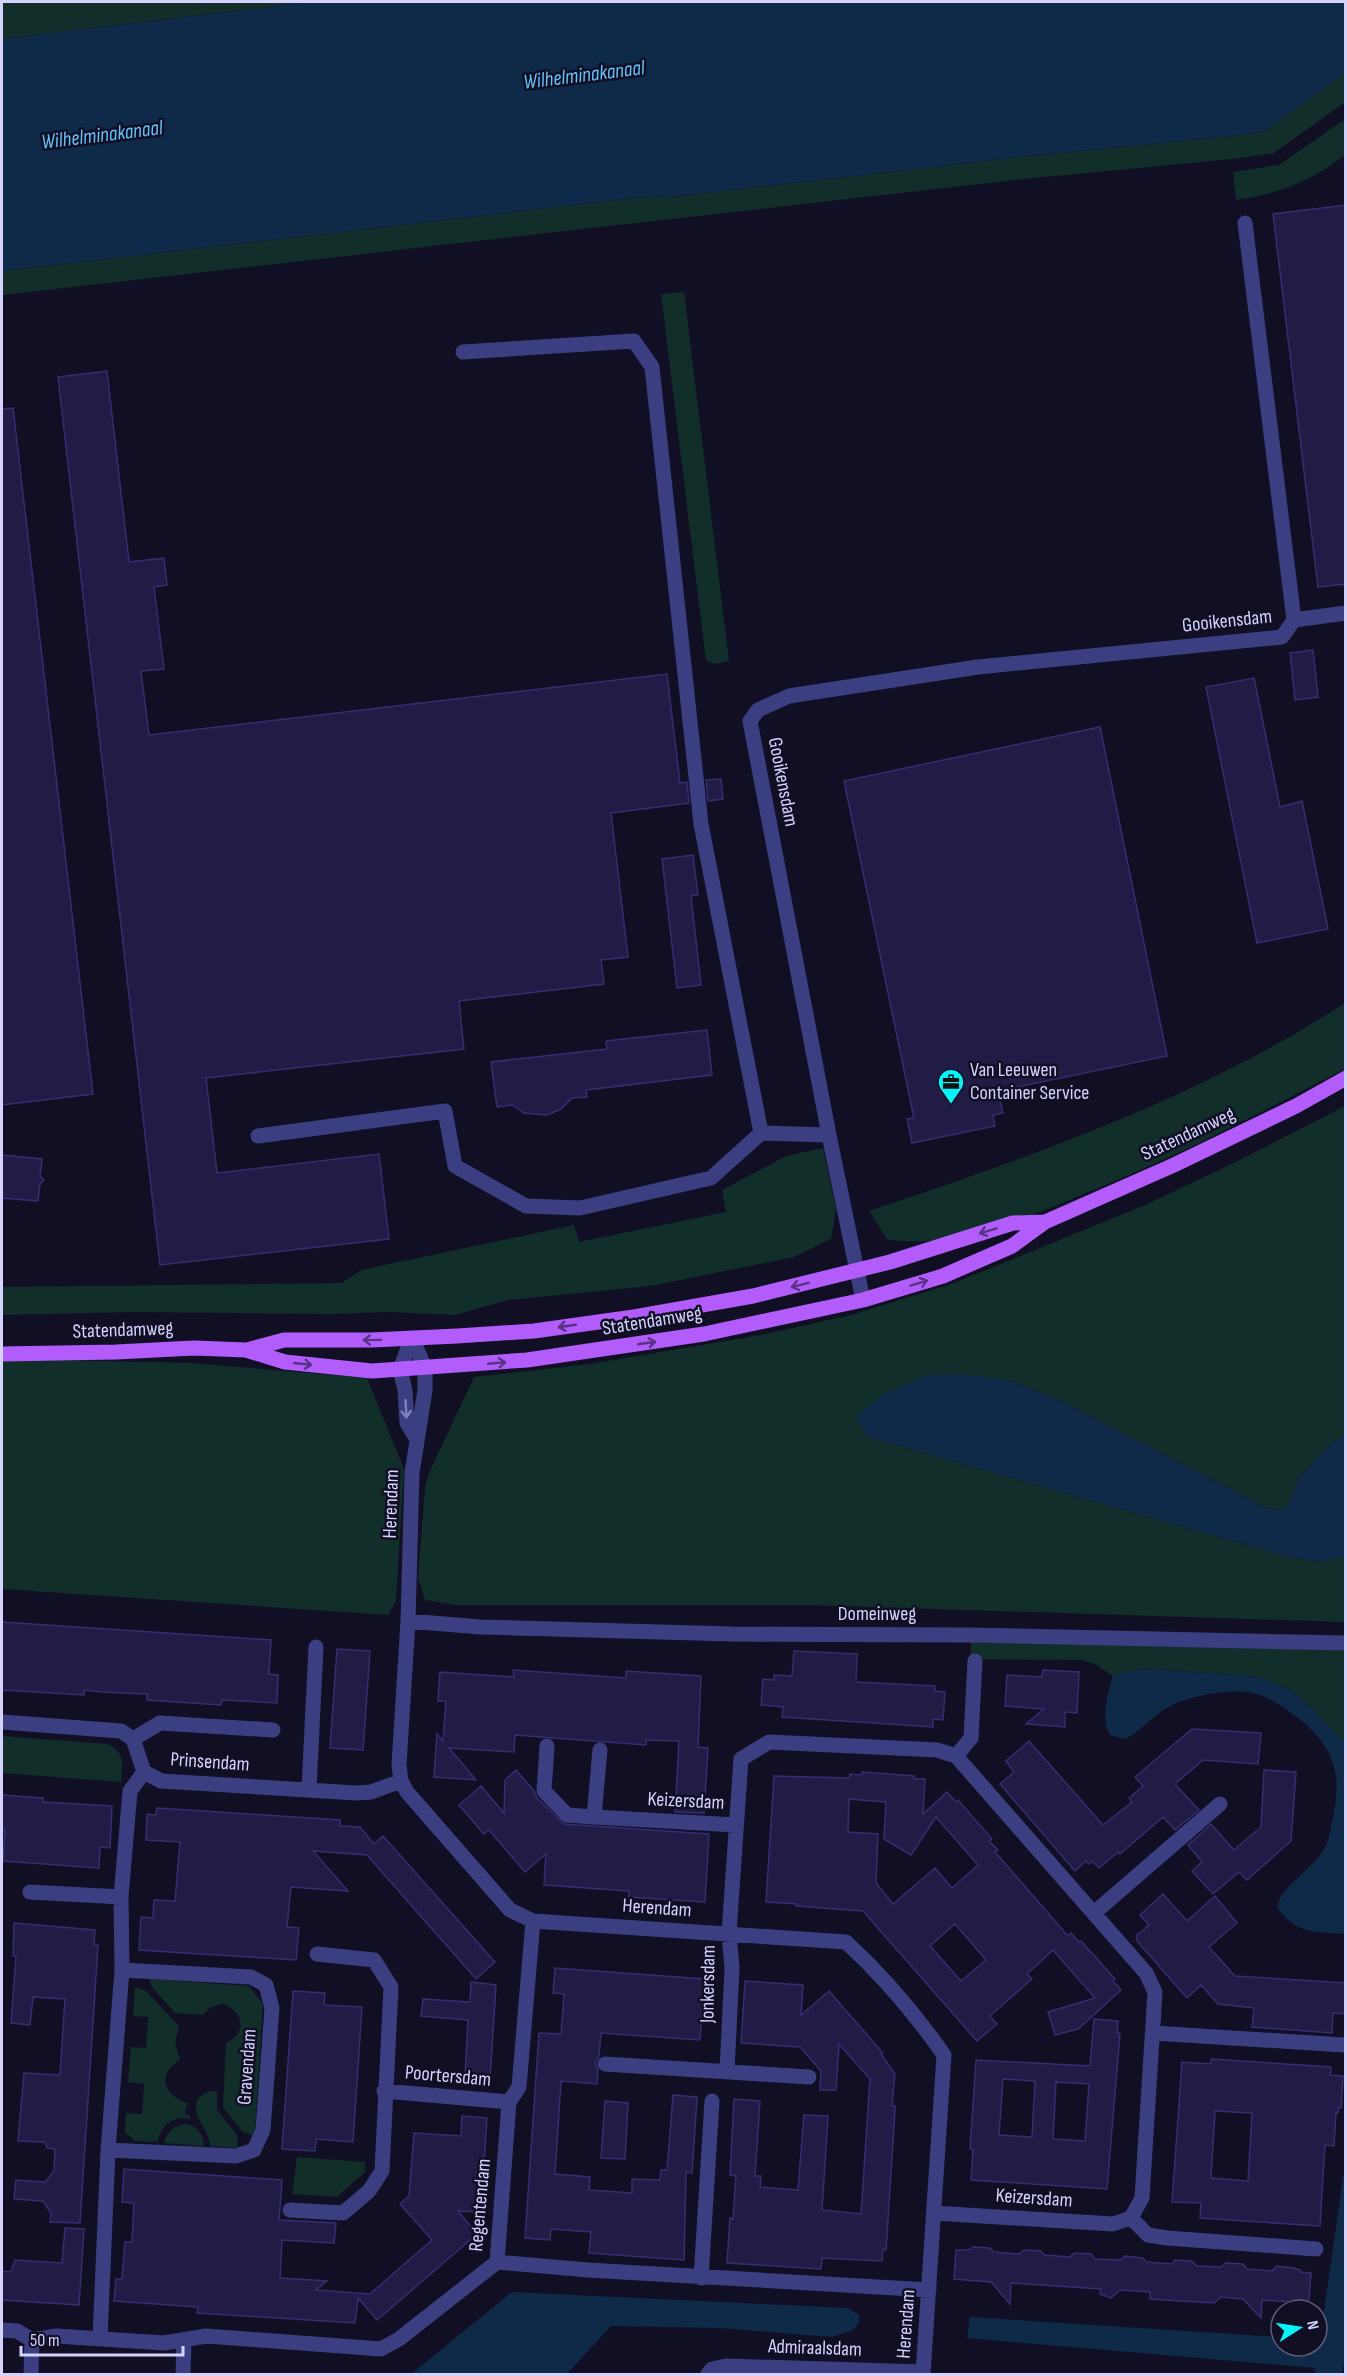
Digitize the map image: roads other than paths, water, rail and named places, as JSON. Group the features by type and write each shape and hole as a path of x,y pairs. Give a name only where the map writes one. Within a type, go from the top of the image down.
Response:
{"main road":[{"name":"Statendamweg","path":"2,1354 194,1348 246,1350 285,1362 372,1371 527,1360 704,1335 863,1300 953,1272 1012,1246 1045,1222 1174,1165 1296,1106 1346,1078"},
{"name":"Statendamweg","path":"246,1350 284,1340 412,1338 534,1330 634,1317 753,1296 857,1271 1013,1223 1045,1222"}],"street":[{"name":"Gooikensdam","path":"863,1300 750,721 758,710 789,696 978,668 1282,637 1294,620 1245,223"},
{"path":"464,352 634,340 652,367 701,824 761,1133"},
{"name":"Gooikensdam","path":"1294,620 1346,613"},
{"path":"258,1136 445,1111 455,1166 526,1206 580,1208 711,1178 761,1133 829,1135"},
{"path":"400,1369 412,1338"},
{"name":"Herendam","path":"412,1338 425,1368 425,1390 422,1421 416,1438 412,1473 408,1621 399,1765 401,1781 407,1792 510,1910 533,1921 846,1942 862,1957 932,2037 944,2055 923,2373"},
{"name":"Herendam","path":"400,1369 405,1390 407,1423 416,1438"},
{"name":"Domeinweg","path":"408,1621 481,1627 732,1634 971,1635 1346,1643"},
{"path":"309,1789 316,1647"},
{"path":"975,1661 971,1738 956,1756 1146,1973 1155,1992 1142,2198 1131,2218 1148,2235 1316,2249"},
{"path":"2,1722 121,1731 133,1739"},
{"name":"Prinsendam","path":"273,1730 160,1723 133,1739 144,1772 161,1781 371,1792 401,1781"},
{"name":"Keizersdam","path":"547,1746 544,1791 567,1815 736,1825 741,1759 769,1742 937,1750 956,1756"},
{"path":"594,1817 600,1750"},
{"path":"100,2339 108,2150 122,1970 121,1897 130,1791 144,1772"},
{"path":"1094,1913 1221,1804"},
{"name":"Jonkersdam","path":"727,2071 732,1968 729,1934 736,1825"},
{"path":"30,1892 121,1897"},
{"name":"Regentendam","path":"32,2340 56,2336 164,2343 206,2336 381,2349 399,2339 497,2262 509,2102 519,2087 533,1921"},
{"name":"Poortersdam","path":"290,2210 343,2213 369,2190 382,2171 384,2091 391,1987 374,1960 316,1954"},
{"name":"Gravendam","path":"108,2150 236,2156 254,2150 263,2130 272,2008 266,1985 251,1977 122,1970"},
{"path":"1153,2033 1344,2045"},
{"path":"605,2064 809,2077"},
{"name":"Poortersdam","path":"384,2091 509,2102"},
{"path":"701,2278 712,2101"},
{"name":"Keizersdam","path":"934,2213 1113,2224 1131,2218"},
{"path":"497,2262 701,2278 929,2290"},
{"path":"2,2330 17,2331 32,2340 31,2374"},
{"path":"183,2374 184,2340"},
{"name":"Admiraalsdam","path":"708,2374 712,2369 726,2366 923,2373"}],"water":[{"name":"Wilhelminakanaal","path":"310,2 1345,2 1345,73 1265,131 1239,135 671,197 652,196 2,271 2,39"},
{"path":"961,1374 1009,1380 1065,1403 1266,1508 1279,1510 1288,1505 1300,1477 1321,1453 1345,1434 1345,1556 1319,1562 1286,1556 869,1437 855,1418 884,1394 925,1376"},
{"path":"1143,1668 1259,1677 1289,1689 1315,1711 1345,1742 1345,1934 1315,1932 1299,1927 1284,1916 1277,1907 1285,1891 1316,1860 1328,1840 1337,1784 1331,1757 1324,1745 1304,1723 1274,1702 1258,1694 1238,1692 1213,1694 1173,1704 1126,1739 1110,1735 1105,1713 1113,1676"},
{"path":"1345,2164 1346,2350 1342,2374 1315,2374 1315,2368 967,2338 970,2317 1269,2336 1269,2358 1329,2358 1329,2298 1326,2298"},
{"path":"512,2292 848,2308 859,2315 859,2323 853,2330 832,2337 719,2328 611,2326 567,2374 411,2374"}],"place":[{"name":"Van Leeuwen Container Service","path":"951,1105"}]}
